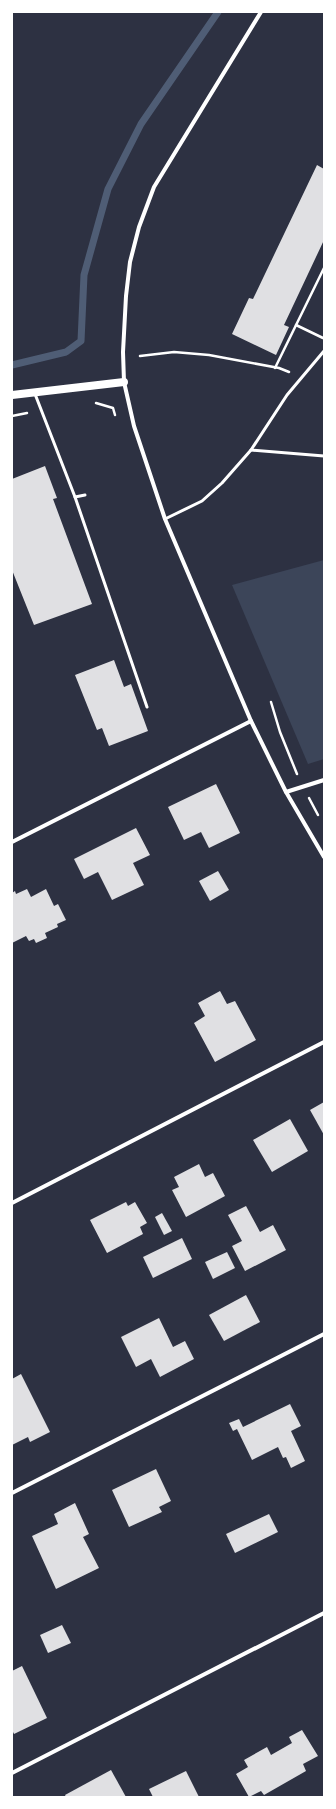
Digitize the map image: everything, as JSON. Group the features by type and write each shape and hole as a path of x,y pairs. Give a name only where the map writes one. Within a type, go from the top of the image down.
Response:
{"main road":[{"path":"12,395 35,394 124,382"}],"street":[{"path":"261,12 154,187 139,227 130,262 126,296 123,352 124,382 134,426 166,519 251,721 286,792 324,857"},
{"path":"12,842 251,721"},
{"path":"286,792 324,780"},
{"path":"12,1202 324,1042"},
{"path":"12,1493 324,1334"},
{"path":"12,1773 324,1613"}],"lane":[{"path":"166,519 202,501 222,483 251,450 287,395 324,351"},
{"path":"35,394 43,410 75,497 147,707"},
{"path":"251,450 324,456"},
{"path":"75,497 85,494"}],"path":[{"path":"275,368 323,273 324,268"},
{"path":"296,325 324,339"},
{"path":"140,356 174,352 209,355 275,368 292,374 300,380"},
{"path":"93,404 99,403 113,408 120,430 134,426"},
{"path":"12,416 43,410"},
{"path":"271,702 280,732 302,787 320,819"}],"shaded area":[{"path":"324,560 324,759 308,764 232,585"}],"building":[{"path":"317,165 324,169 324,240 284,325 289,327 276,355 232,334 249,298 253,299"},
{"path":"45,466 57,498 53,499 92,604 34,625 12,570 12,479"},
{"path":"114,660 124,687 131,684 148,731 109,746 102,728 97,730 75,675"},
{"path":"216,784 240,833 209,848 201,832 184,840 168,807"},
{"path":"136,828 150,855 133,863 144,885 112,900 98,872 84,879 74,859"},
{"path":"218,871 229,890 210,901 199,881"},
{"path":"27,889 31,897 46,889 54,906 58,904 66,920 57,924 58,927 45,933 47,938 36,943 34,939 29,941 26,936 12,943 12,893 15,891 16,894"},
{"path":"220,991 227,1004 235,1001 256,1040 215,1062 194,1023 205,1016 198,1003"},
{"path":"324,1102 324,1135 310,1110"},
{"path":"290,1119 308,1151 272,1172 253,1140"},
{"path":"199,1164 205,1177 213,1173 225,1196 186,1217 172,1190 179,1187 174,1177"},
{"path":"126,1202 128,1206 135,1202 147,1223 140,1227 143,1234 107,1253 90,1220"},
{"path":"246,1206 260,1232 273,1225 286,1250 245,1271 232,1246 242,1241 228,1215"},
{"path":"162,1213 172,1231 164,1235 155,1217"},
{"path":"182,1238 192,1259 153,1278 143,1257"},
{"path":"227,1252 235,1268 213,1279 205,1262"},
{"path":"246,1295 260,1322 224,1341 209,1315"},
{"path":"159,1318 173,1347 185,1341 194,1359 160,1377 151,1359 136,1367 121,1337"},
{"path":"21,1374 50,1432 30,1442 28,1437 12,1445 12,1379"},
{"path":"290,1404 301,1426 291,1431 305,1461 291,1468 286,1457 283,1458 278,1447 252,1460 237,1429 233,1431 229,1423 239,1419 243,1427"},
{"path":"156,1469 171,1501 159,1507 162,1512 129,1527 112,1490"},
{"path":"75,1503 89,1534 83,1537 99,1568 56,1589 32,1536 58,1524 54,1514"},
{"path":"269,1514 278,1532 235,1553 226,1534"},
{"path":"62,1625 71,1643 48,1653 40,1635"},
{"path":"22,1666 47,1718 14,1734 12,1730 12,1671"},
{"path":"302,1730 318,1756 303,1764 306,1771 264,1795 261,1791 249,1797 236,1774 248,1767 244,1760 267,1747 271,1755 292,1743 289,1737"},
{"path":"111,1770 126,1797 66,1797 65,1795"},
{"path":"186,1771 199,1797 153,1797 149,1789"}],"waterway":[{"path":"12,365 66,352 81,341 84,275 108,189 141,124 218,12"}]}
